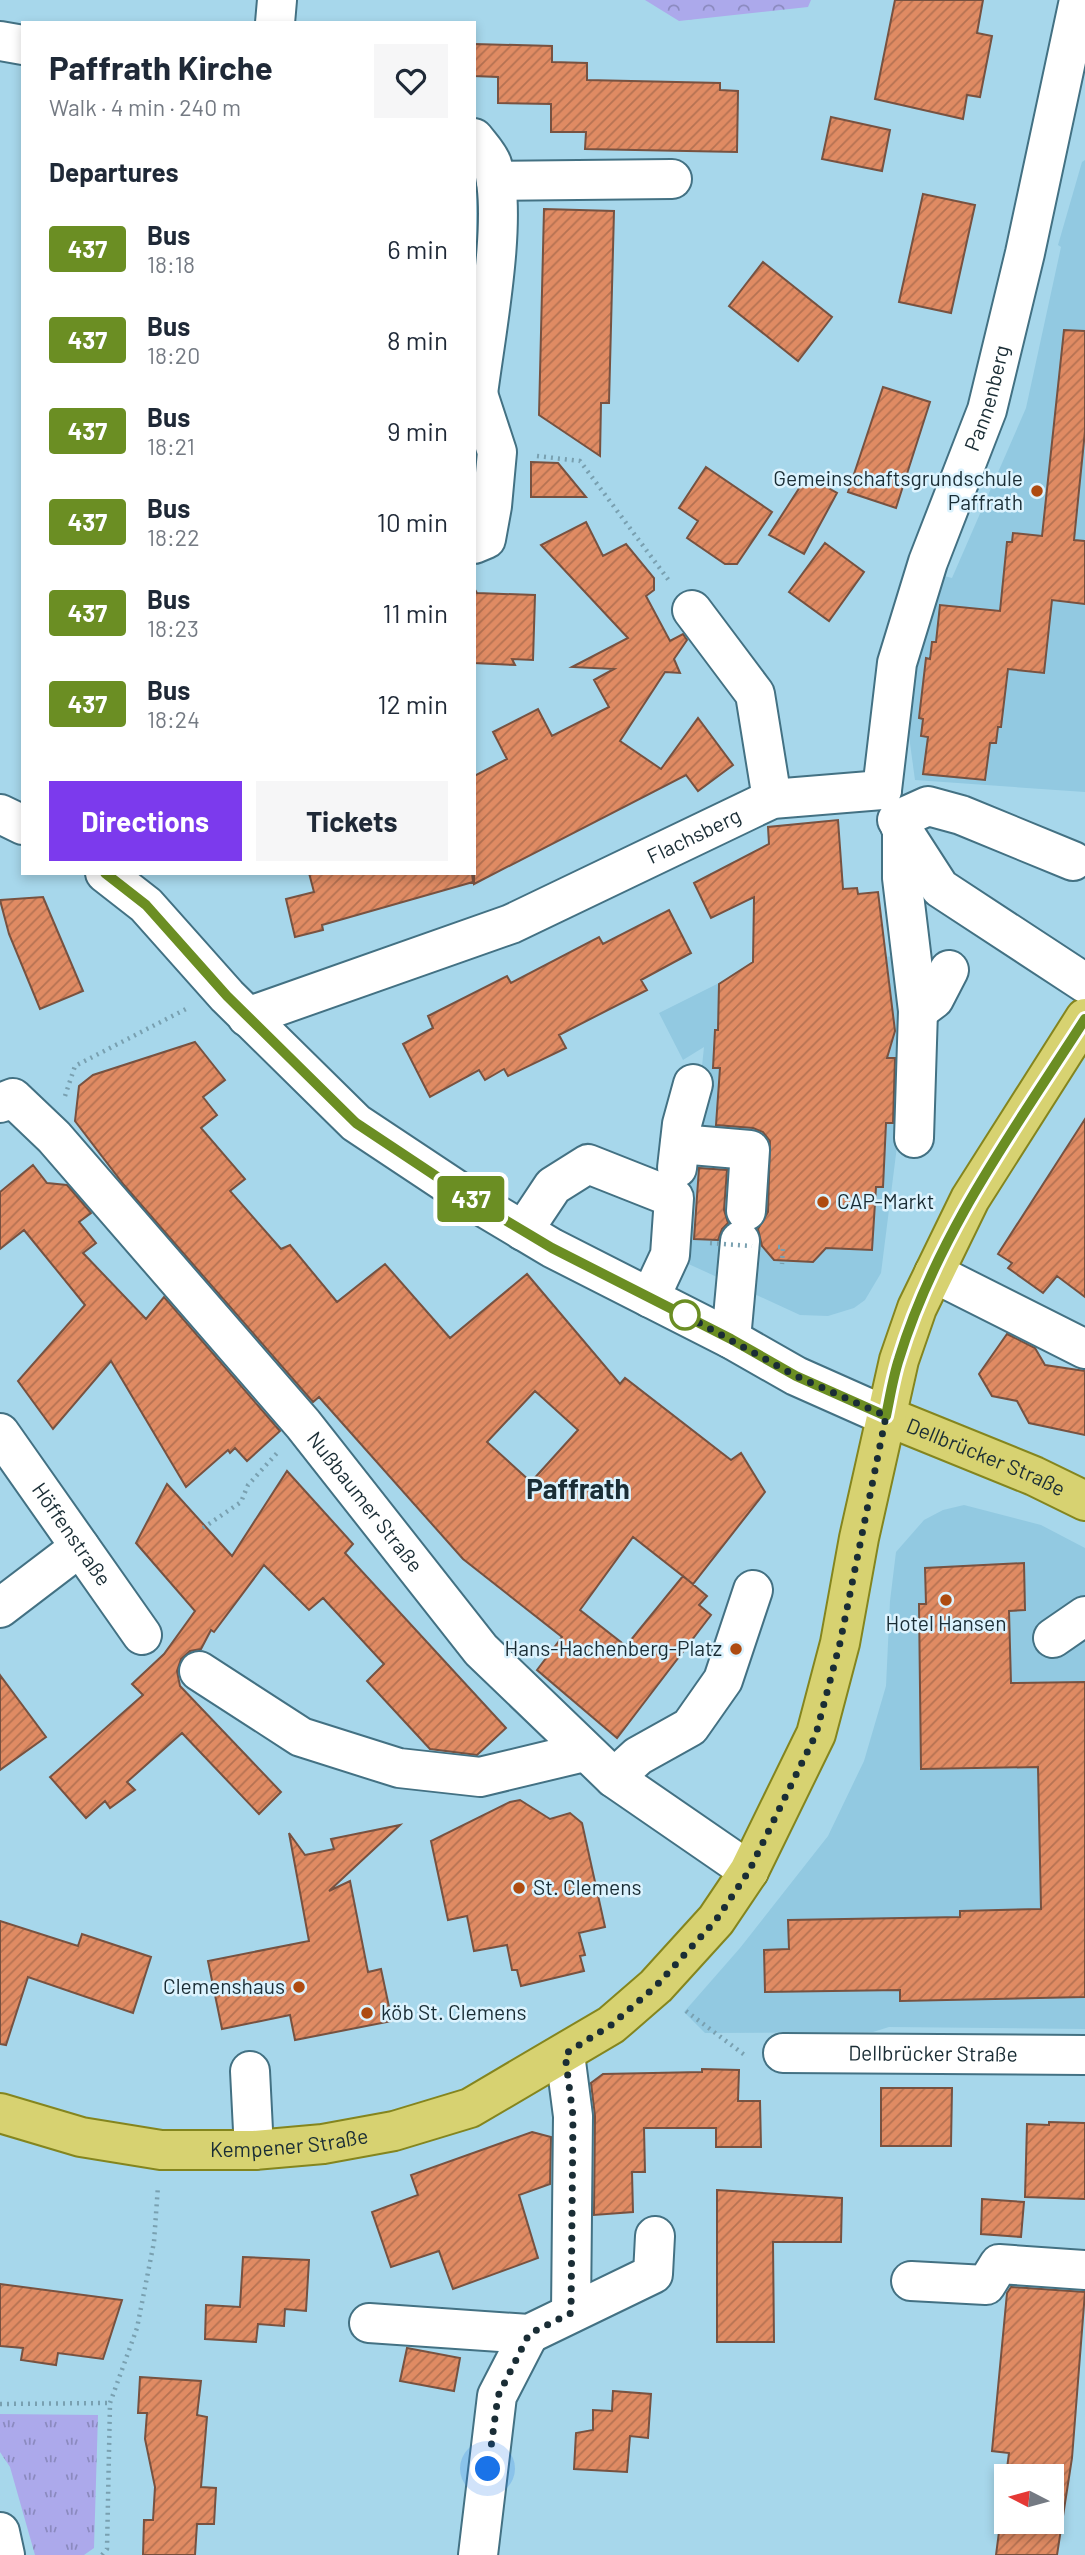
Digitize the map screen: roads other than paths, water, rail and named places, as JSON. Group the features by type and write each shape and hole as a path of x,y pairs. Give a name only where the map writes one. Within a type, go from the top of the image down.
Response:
{"main road":[{"name":"Kempener Straße","path":"0,2113 81,2137 161,2150 254,2150 323,2144 394,2131 470,2108 611,2025 656,1986 716,1920 749,1871 816,1734 840,1643 899,1360 934,1273 977,1186 1085,1018"},
{"name":"Dellbrücker Straße","path":"886,1416 1034,1476 1085,1501"}],"street":[{"path":"275,21 277,0"},
{"name":"Pannenberg","path":"914,1138 918,1011 894,814 897,663 928,562 987,410 1025,253 1079,0"},
{"path":"0,41 21,45"},
{"path":"476,141 492,162 496,181 496,243 476,394 497,452 486,539 476,543"},
{"path":"496,181 672,179"},
{"path":"692,610 755,694 772,799"},
{"name":"Flachsberg","path":"237,1007 511,924 772,799 894,814 928,806 961,815 1073,861"},
{"path":"0,814 21,824"},
{"path":"894,814 940,888 1085,983"},
{"path":"108,875 146,905 237,1007 356,1123 523,1231 731,1339 796,1376 886,1416"},
{"path":"918,1011 934,999 949,971"},
{"path":"650,1298 670,1255 680,1144 693,1084"},
{"name":"Nußbaumer Straße","path":"6,1100 54,1137 303,1424 481,1650 614,1778 749,1871"},
{"path":"680,1144 750,1150 737,1235 731,1339"},
{"path":"523,1231 553,1186 589,1164 674,1198"},
{"path":"934,1273 1085,1349"},
{"name":"Höffenstraße","path":"0,1433 142,1635"},
{"path":"0,1608 80,1548"},
{"path":"614,1778 638,1756 690,1727 723,1679 753,1590"},
{"path":"1053,1638 1085,1616"},
{"path":"199,1671 301,1737 399,1768 480,1777 584,1752"},
{"name":"Dellbrücker Straße","path":"783,2053 1085,2055"},
{"path":"565,2054 573,2116 571,2313"},
{"path":"250,2071 254,2150"},
{"path":"369,2323 529,2334 653,2274 655,2236"},
{"path":"911,2281 986,2285 999,2263 1085,2270"},
{"path":"478,2555 498,2396 529,2334"},
{"path":"0,2532 5,2555"}],"place":[{"name":"Gemeinschaftsgrundschule Paffrath","path":"1037,491"},
{"name":"CAP-Markt","path":"823,1202"},
{"name":"Hotel Hansen","path":"946,1600"},
{"name":"Hans-Hachenberg-Platz","path":"736,1649"},
{"name":"St. Clemens","path":"519,1888"},
{"name":"Clemenshaus","path":"299,1987"},
{"name":"köb St. Clemens","path":"367,2013"}],"district":[{"name":"Paffrath","path":"578,1489"}]}
